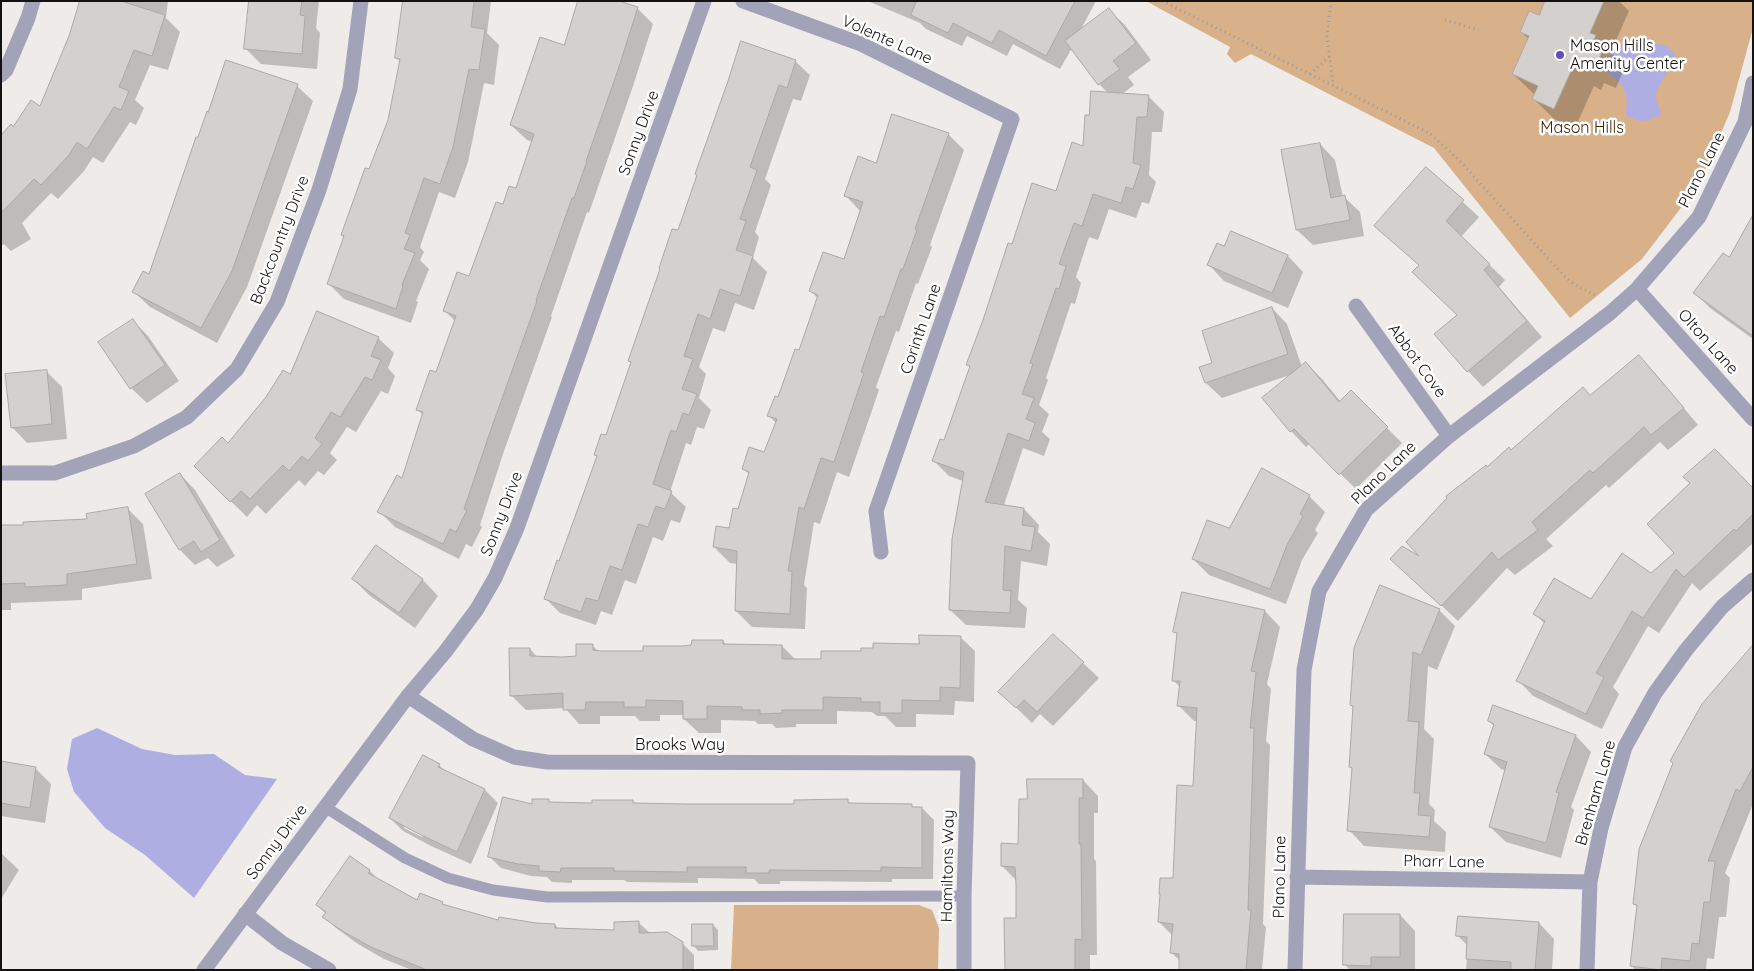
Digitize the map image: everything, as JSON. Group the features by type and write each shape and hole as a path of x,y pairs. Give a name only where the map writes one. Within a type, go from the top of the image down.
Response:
{"street":[{"path":"1,75 6,70 28,18 33,1"},
{"name":"Backcountry Drive","path":"1,473 55,474 134,446 186,417 238,369 277,302 319,190 350,89 361,1"},
{"name":"Sonny Drive","path":"204,970 408,696 478,609 495,578 517,528 704,1"},
{"name":"Volente Lane","path":"743,1 861,44 1012,119"},
{"name":"Plano Lane","path":"1295,970 1304,670 1319,591 1366,510 1449,436 1610,313 1636,289 1699,218 1749,117 1753,83"},
{"name":"Corinth Lane","path":"881,552 876,511 1012,119"},
{"name":"Olton Lane","path":"1636,289 1753,419"},
{"name":"Abbot Cove","path":"1356,306 1449,436"},
{"name":"Brenham Lane","path":"1586,970 1590,882 1601,828 1625,747 1656,693 1686,650 1722,607 1753,580"},
{"name":"Brooks Way","path":"408,696 473,739 514,757 546,762 968,763"},
{"name":"Hamiltons Way","path":"964,970 968,763"},
{"name":"Pharr Lane","path":"1297,877 1590,882"},
{"path":"245,914 282,943 329,970"}],"lane":[{"path":"325,807 405,858 448,878 493,890 547,897 964,896"}],"path":[{"path":"1162,1 1418,127 1435,138 1486,189 1564,276 1574,284 1595,295"},
{"path":"1331,1 1327,36 1333,85"},
{"path":"1445,20 1479,30"},
{"path":"1310,74 1330,56"}],"green space":[{"name":"Mason Hills","path":"1146,1 1753,1 1753,28 1730,112 1699,184 1642,259 1570,318 1434,148 1251,54 1235,63 1227,54 1230,47"},
{"path":"734,905 919,905 932,910 939,928 938,970 731,970"}],"water":[{"path":"1638,37 1666,46 1676,55 1656,95 1662,114 1644,121 1636,120 1626,115 1626,94 1621,85 1606,71 1605,59 1619,49 1625,40"},
{"path":"97,728 142,749 175,755 214,754 245,775 277,779 194,898 145,855 105,828 74,792 67,769 72,739"}],"building":[{"path":"80,1 121,1 165,15 152,56 134,50 119,87 129,91 121,110 114,107 87,149 77,142 69,155 41,185 34,179 1,213 1,135 11,124 13,127 31,100 40,106 69,36"},
{"path":"249,1 302,1 300,15 305,16 302,54 244,49"},
{"path":"403,1 474,1 471,27 485,29 479,70 469,69 453,147 440,184 424,178 405,233 410,235 404,249 415,253 402,285 396,309 327,284 344,236 341,235 365,168 369,169 388,120 400,59 395,58"},
{"path":"578,1 619,1 638,7 587,161 574,198 572,198 489,435 464,509 467,510 456,532 450,529 443,544 377,512 397,475 402,478 423,412 416,410 430,370 436,372 456,316 443,311 457,272 469,276 496,202 503,204 509,186 516,188 534,134 510,125 540,37 564,45"},
{"path":"917,1 1075,1 1046,56 999,30 992,43 953,23 948,33 911,15"},
{"name":"Mason Hills Amenity Center","path":"1545,1 1604,1 1590,33 1596,35 1593,43 1604,47 1595,68 1583,63 1580,70 1573,67 1554,109 1532,99 1538,86 1512,74 1529,36 1520,32 1529,11 1539,15"},
{"path":"1109,8 1136,43 1113,61 1120,69 1098,85 1065,41"},
{"path":"741,41 796,60 787,88 779,85 750,167 757,170 740,219 746,221 736,250 753,256 740,296 720,289 710,319 698,314 684,356 693,359 682,389 697,394 689,415 683,413 676,432 671,430 653,484 672,491 665,509 656,506 648,527 638,524 622,570 610,566 598,601 586,598 581,612 544,599 597,456 594,455 601,434 606,435 631,362 628,361 672,229 678,230 697,175 695,174"},
{"path":"226,60 298,84 232,271 201,328 132,292 143,271 149,274 196,137 198,137 208,112"},
{"path":"1091,91 1149,95 1147,117 1137,117 1133,163 1141,165 1133,189 1126,187 1121,203 1093,194 1082,226 1074,223 1059,264 1066,266 1059,289 1056,288 1030,363 1033,364 1022,394 1034,398 1026,419 1035,423 1029,441 1008,433 985,502 1024,508 1022,525 1035,527 1031,551 1005,546 1003,590 1011,591 1010,613 949,610 952,539 964,472 932,461 940,439 944,440 970,366 966,365 1008,243 1012,244 1032,183 1056,191 1072,142 1083,146 1085,115 1089,115"},
{"path":"892,114 949,133 903,269 901,269 884,317 880,316 861,372 864,373 834,462 821,458 804,509 799,507 788,571 792,571 790,614 735,611 737,551 713,547 716,526 729,528 733,508 738,509 749,472 742,469 749,447 764,452 777,419 767,416 775,396 778,397 795,349 799,350 818,295 809,291 823,252 844,259 863,202 844,196 858,156 876,163"},
{"path":"1320,143 1331,198 1345,195 1350,220 1296,230 1281,150"},
{"path":"1426,167 1464,200 1446,221 1490,264 1484,270 1527,321 1467,372 1434,334 1457,315 1412,272 1419,265 1374,226"},
{"path":"1753,215 1753,336 1693,293 1723,253 1729,257"},
{"path":"1231,231 1288,255 1272,293 1207,265 1217,243 1224,246"},
{"path":"1272,307 1288,354 1205,383 1199,367 1212,363 1202,331"},
{"path":"317,311 379,337 371,356 381,360 372,380 365,377 340,417 331,412 315,438 322,444 308,461 302,456 289,471 283,465 250,499 241,491 230,502 194,466 222,437 228,443 266,397 283,370 290,374"},
{"path":"133,319 165,365 130,389 98,342"},
{"path":"1639,355 1684,408 1651,435 1644,427 1593,473 1590,470 1532,522 1538,530 1498,560 1492,552 1441,606 1390,559 1402,546 1419,556 1406,542 1447,498 1446,496 1486,465 1487,467 1509,447 1511,450 1583,387 1590,395"},
{"path":"1306,362 1339,402 1351,390 1388,427 1339,475 1294,429 1290,432 1262,398"},
{"path":"47,370 52,424 11,428 5,374"},
{"path":"1715,449 1753,488 1753,514 1736,531 1734,529 1684,577 1676,569 1643,618 1632,611 1596,673 1604,677 1586,714 1516,681 1545,621 1533,614 1554,578 1591,599 1622,553 1651,573 1674,553 1647,524 1690,483 1683,477"},
{"path":"1262,468 1310,495 1300,514 1303,516 1287,545 1270,589 1192,559 1207,520 1229,528"},
{"path":"180,473 220,540 201,552 194,541 179,550 145,494"},
{"path":"128,507 137,564 67,574 67,585 25,587 25,583 1,584 1,525 23,525 23,522 87,519 86,514"},
{"path":"376,545 423,579 399,613 352,579"},
{"path":"1380,585 1440,609 1421,655 1413,652 1408,721 1419,722 1414,793 1420,793 1418,815 1431,816 1429,837 1347,831 1352,768 1349,767 1353,706 1350,705 1354,648"},
{"path":"1182,592 1265,610 1251,671 1256,672 1250,728 1254,728 1248,910 1251,910 1246,970 1179,970 1179,954 1170,953 1173,924 1158,922 1160,878 1173,878 1177,785 1193,786 1197,708 1177,706 1180,681 1172,681 1177,633 1173,632"},
{"path":"1053,634 1084,662 1037,712 1024,700 1016,708 998,692"},
{"path":"919,635 961,636 960,688 940,687 940,701 902,700 902,713 880,713 880,702 861,702 861,698 823,697 823,710 782,710 782,713 760,714 760,710 742,710 742,707 707,706 707,719 683,719 683,701 646,700 646,707 624,707 624,702 586,702 585,710 563,710 563,693 510,696 509,648 530,648 530,656 563,657 576,656 576,644 593,644 593,650 601,651 643,651 643,646 683,646 691,645 692,640 723,640 723,644 782,645 782,659 821,659 821,651 861,651 861,648 873,648 873,643 919,644"},
{"path":"1753,645 1753,767 1740,791 1736,789 1708,861 1715,861 1710,902 1704,902 1699,944 1692,943 1690,961 1662,958 1661,970 1630,966 1637,905 1633,904 1639,849 1673,763 1670,761 1702,704"},
{"path":"1493,705 1576,735 1556,792 1559,793 1546,843 1489,827 1507,762 1484,754 1494,724 1488,721"},
{"path":"423,755 440,764 438,767 485,789 457,852 389,818"},
{"path":"1,761 36,767 30,808 1,803"},
{"path":"1027,779 1083,779 1083,798 1079,798 1082,940 1075,939 1075,970 1005,970 1004,918 1016,918 1016,885 1015,867 1001,866 1001,843 1018,844 1019,799 1027,799"},
{"path":"503,797 532,804 532,799 549,799 549,802 592,803 592,800 633,800 633,803 794,804 794,800 848,799 848,803 912,804 912,807 922,807 922,868 881,867 881,871 769,870 769,873 746,873 746,867 687,867 687,872 614,871 614,868 561,868 560,872 539,871 539,866 518,864 488,857"},
{"path":"350,856 370,870 368,873 417,900 420,893 443,902 442,904 498,920 499,917 555,924 555,928 614,930 614,922 639,921 639,933 667,932 683,942 683,970 427,970 371,947 322,917 326,912 316,905"},
{"path":"1344,914 1400,914 1400,957 1371,957 1371,966 1343,965"},
{"path":"1458,916 1539,922 1535,970 1511,970 1511,962 1466,959 1467,937 1456,936"},
{"path":"692,924 713,924 714,946 692,946"}],"place":[{"name":"Mason Hills Amenity Center","path":"1560,55"}]}
